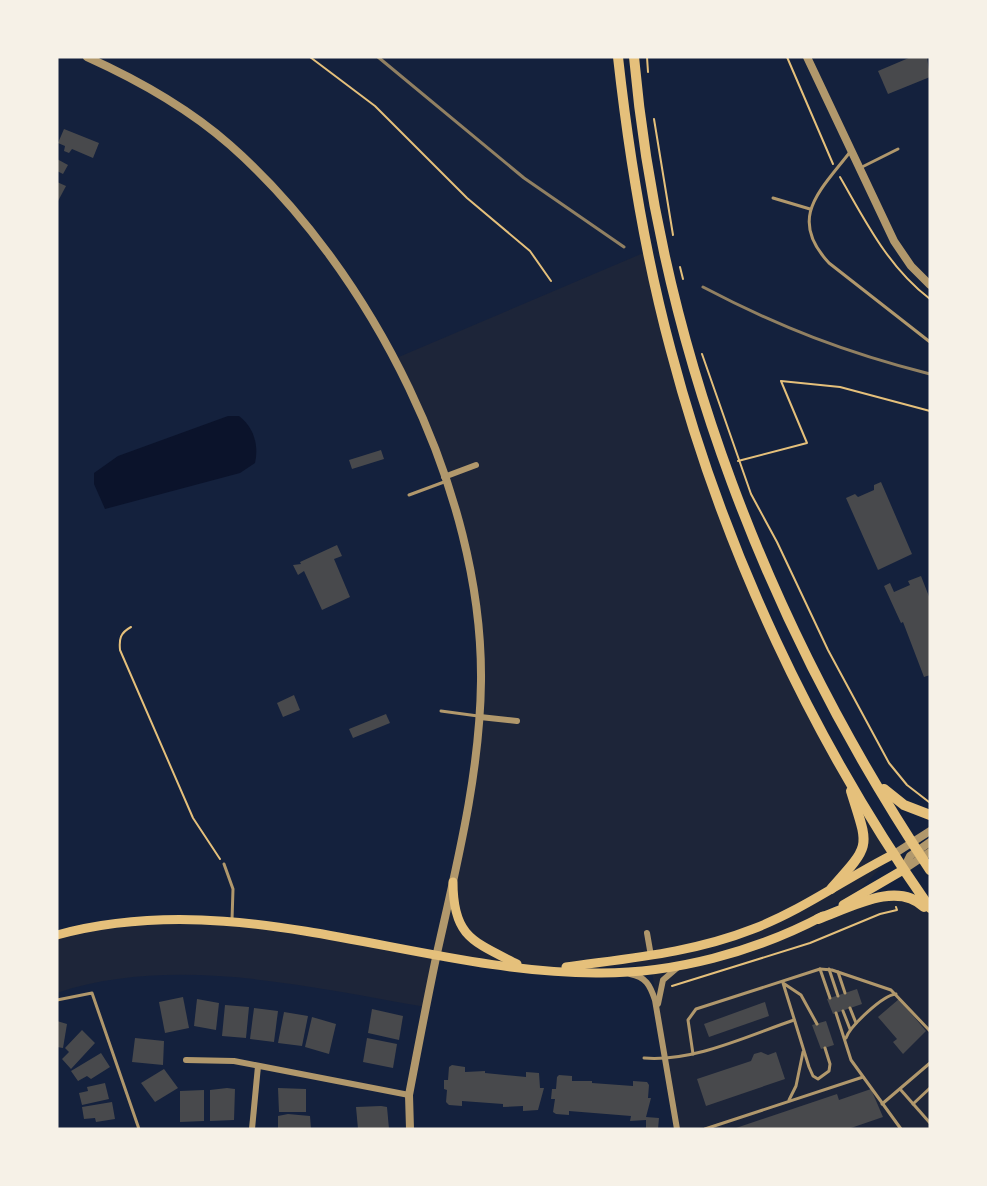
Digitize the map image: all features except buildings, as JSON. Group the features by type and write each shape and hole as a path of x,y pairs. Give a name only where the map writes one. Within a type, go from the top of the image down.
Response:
{"main road":[{"path":"618,57 648,251 671,352 726,519 749,579 814,717 903,870 930,908"},
{"path":"634,57 639,104 667,259 705,407 784,610 844,733 920,850 930,870"},
{"path":"831,889 858,860 865,842 846,773"},
{"path":"874,780 904,805 930,815"},
{"path":"546,970 651,957 694,948 754,929 894,854"},
{"path":"818,919 903,870"},
{"path":"453,882 453,906 457,921 468,935 524,968"},
{"path":"57,935 158,920 232,920 294,928 437,955 524,968 618,973 654,970 734,952 879,898 906,895 915,898 930,914"}],"street":[{"path":"87,57 138,82 193,116 229,145 297,214 351,286 394,359 431,438 469,556 475,595 481,678 480,717 473,776 409,1095 410,1129"},
{"path":"807,57 894,241 911,266 930,285"},
{"path":"445,479 476,465"},
{"path":"480,717 517,721"},
{"path":"920,850 930,831"},
{"path":"903,870 930,842"},
{"path":"894,854 920,850"},
{"path":"647,933 651,957"},
{"path":"677,1129 658,1014 658,995 663,980 685,963"},
{"path":"618,973 642,976 658,1014"},
{"path":"186,1060 234,1061 409,1095"},
{"path":"252,1129 258,1066"}],"lane":[{"path":"858,169 898,149"},
{"path":"850,152 810,209 810,236 817,250 829,263 930,342"},
{"path":"773,198 810,209"},
{"path":"409,495 445,479"},
{"path":"441,711 480,717"},
{"path":"224,864 233,889 232,920"},
{"path":"820,969 830,998"},
{"path":"693,1054 688,1020 696,1009 783,983 820,969 838,972 897,995 930,1031"},
{"path":"829,969 838,996"},
{"path":"838,972 845,993"},
{"path":"783,983 803,1050 813,1076 818,1078 829,1071 830,1064 825,1048"},
{"path":"783,983 801,995 817,1024"},
{"path":"57,1000 92,993 139,1129"},
{"path":"845,1039 850,1029 887,996 897,995"},
{"path":"850,1008 856,1024"},
{"path":"843,1011 850,1029"},
{"path":"836,1013 851,1060 901,1129"},
{"path":"644,1058 666,1060 693,1054 794,1020"},
{"path":"788,1101 796,1086 803,1050"},
{"path":"882,1104 930,1063"},
{"path":"707,1129 863,1077"},
{"path":"913,1104 930,1088"},
{"path":"900,1089 930,1123"}],"path":[{"path":"310,57 375,106 467,198 530,251 551,281"},
{"path":"647,57 648,80"},
{"path":"787,57 824,147 880,247 908,282 930,299"},
{"path":"653,114 674,240"},
{"path":"679,263 684,284"},
{"path":"700,346 751,494 777,542 828,651 873,736 900,778 930,803"},
{"path":"738,461 807,443 781,381 840,387 930,411"},
{"path":"130,627 124,631 120,639 120,650 193,818 224,864"},
{"path":"672,986 810,943 869,918 897,910"}],"shaded area":[{"path":"648,251 688,406 771,627 894,854 860,889 825,911 879,898 915,898 930,914 930,1129 677,1129 651,965 546,970 437,955 477,753 479,635 458,515 394,359"},
{"path":"228,416 239,416 252,431 256,444 255,463 240,473 105,509 94,484 94,473 118,456"},
{"path":"196,919 437,955 426,1007 289,983 194,975 147,976 101,982 57,993 57,935"}],"railway":[{"path":"378,57 524,178 624,247"},
{"path":"703,287 759,315 814,338 930,374"}]}
